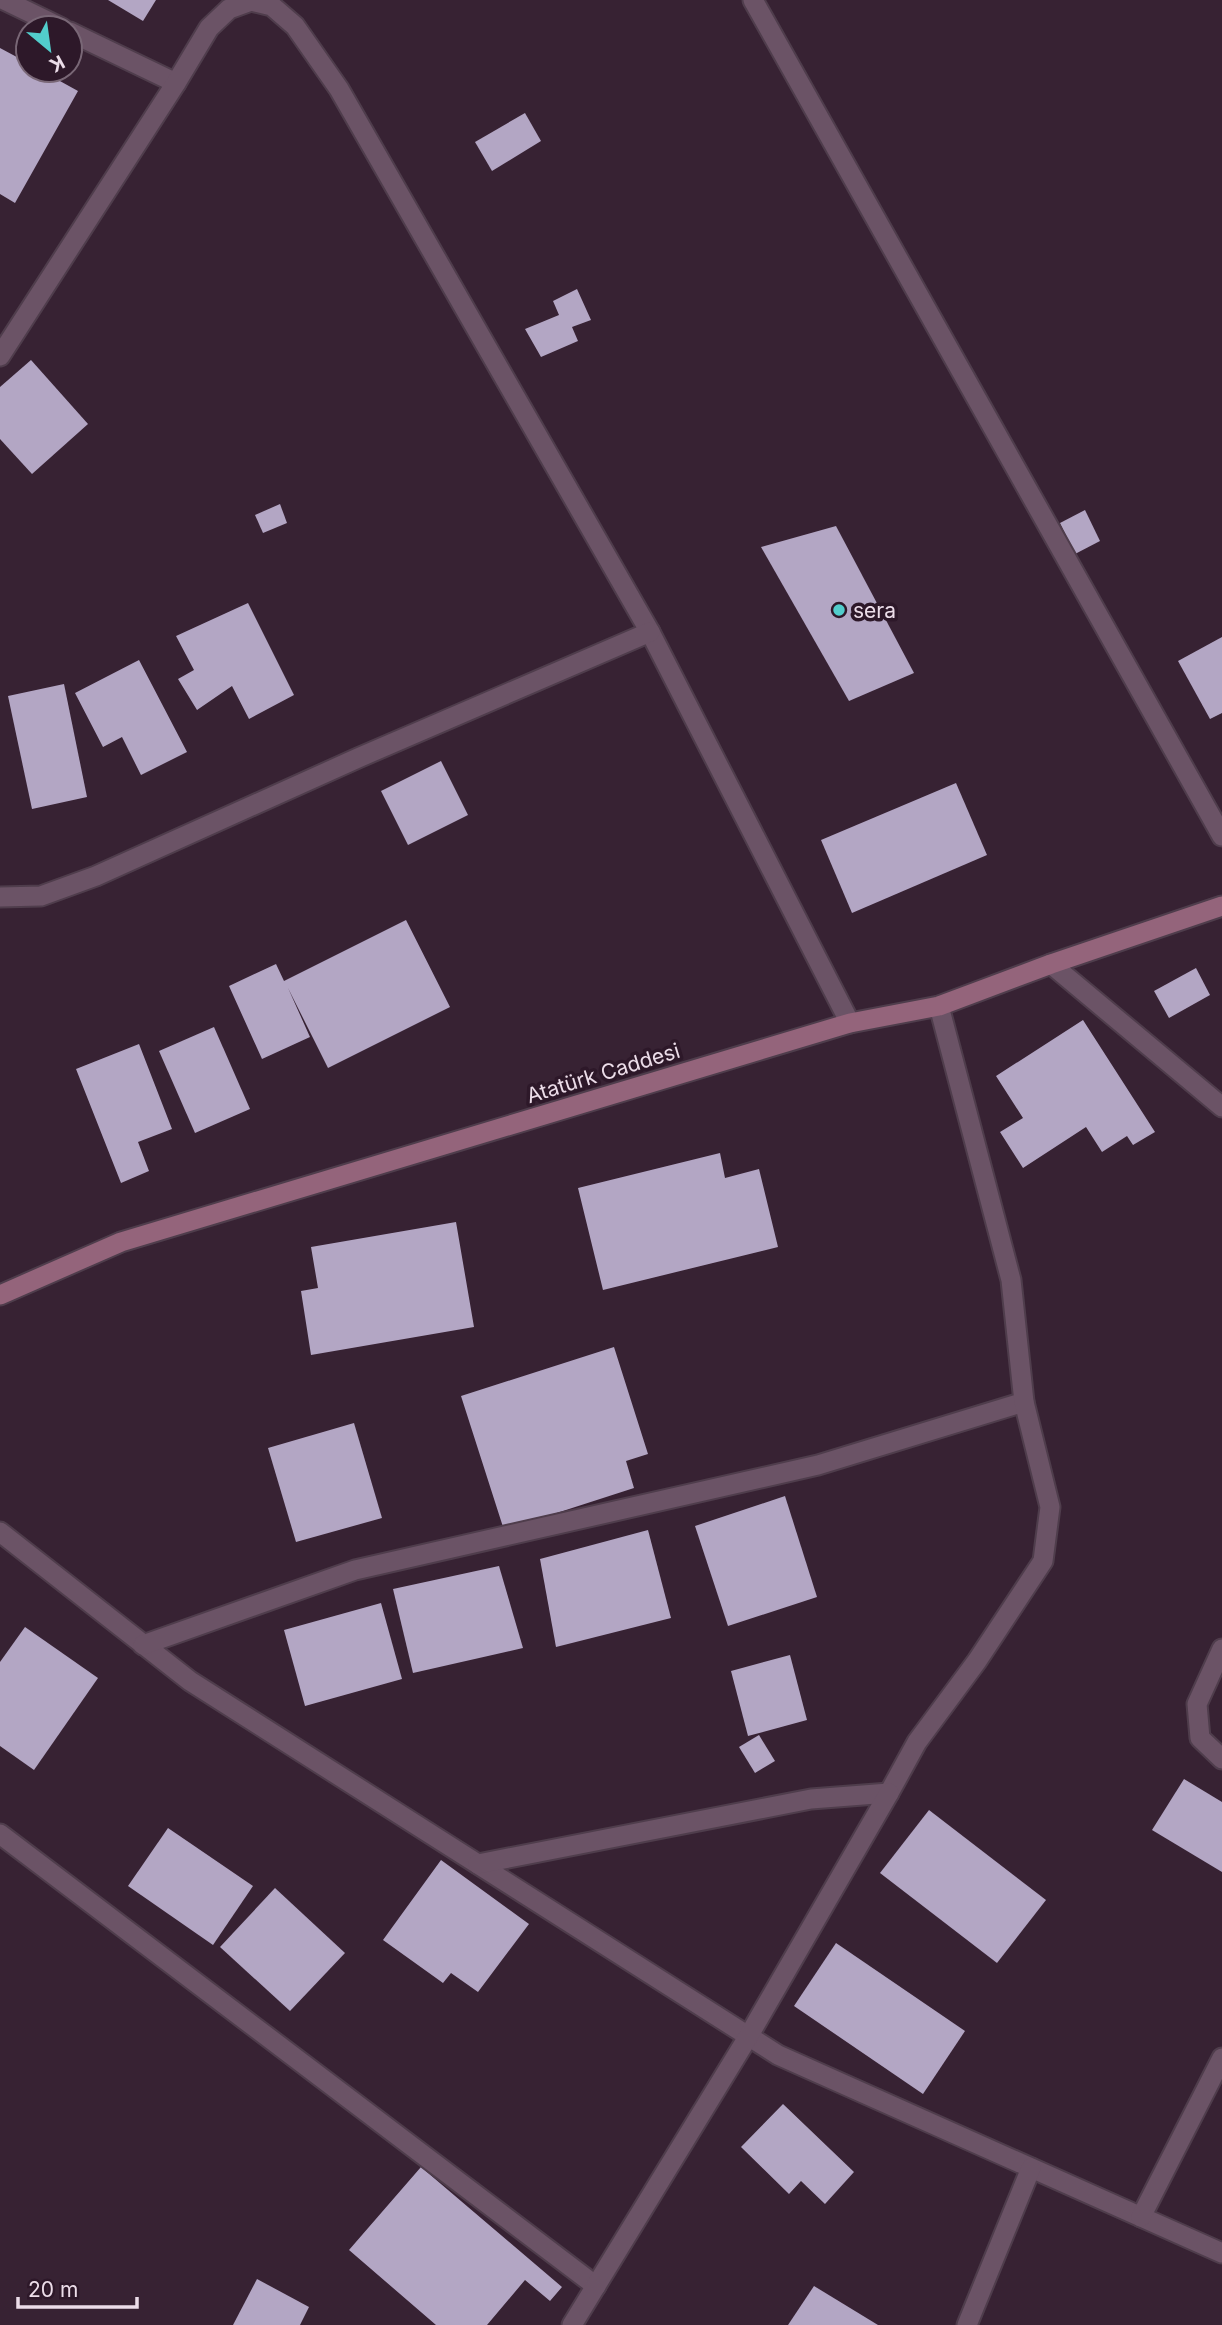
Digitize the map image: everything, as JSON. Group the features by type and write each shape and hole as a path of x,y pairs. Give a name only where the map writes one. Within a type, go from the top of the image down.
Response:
{"main road":[{"name":"Atatürk Caddesi","path":"0,1295 121,1242 850,1023 939,1006 1051,964 1222,906"}],"street":[{"path":"4,0 33,14"},
{"path":"753,0 1222,836"},
{"path":"0,356 177,83 209,28 229,9 251,1 272,6 295,26 339,89 650,632 850,1023"},
{"path":"84,39 177,83"},
{"path":"0,897 41,896 96,876 358,758 650,632"},
{"path":"1051,964 1222,1107"},
{"path":"572,2325 748,2037 917,1742 977,1661 1043,1561 1051,1507 1024,1402 1011,1280 939,1006"},
{"path":"143,1645 355,1570 818,1465 1024,1402"},
{"path":"0,1532 190,1681 778,2055 1222,2253"},
{"path":"1222,1649 1197,1704 1200,1738 1222,1759"},
{"path":"478,1864 811,1799 889,1793"},
{"path":"0,1834 596,2286"},
{"path":"1141,2217 1222,2058"},
{"path":"967,2325 1031,2168"}],"building":[{"path":"108,0 156,0 143,21"},
{"path":"0,48 14,56 14,84 65,84 78,91 15,203 0,194"},
{"path":"525,113 541,141 492,171 475,142"},
{"path":"577,289 591,320 572,327 578,341 541,357 525,329 559,315 553,301"},
{"path":"31,360 88,424 32,474 0,439 0,387"},
{"path":"280,504 287,523 263,533 255,515"},
{"path":"1085,510 1100,541 1075,554 1060,523"},
{"name":"sera","path":"836,526 914,673 849,701 761,547"},
{"path":"248,603 294,695 249,719 232,686 197,710 178,679 194,670 176,636"},
{"path":"1222,637 1222,713 1210,719 1178,661"},
{"path":"139,660 187,752 141,775 122,737 103,747 75,693"},
{"path":"64,684 87,797 32,809 8,696"},
{"path":"441,761 468,815 408,845 381,791"},
{"path":"956,783 987,855 852,913 821,840"},
{"path":"406,920 450,1007 328,1068 288,988 310,1037 262,1059 229,986 276,964 284,981"},
{"path":"1196,968 1210,995 1169,1018 1154,991"},
{"path":"1083,1020 1155,1132 1133,1145 1127,1136 1102,1152 1086,1127 1023,1168 1000,1132 1023,1118 996,1076"},
{"path":"214,1027 250,1109 195,1133 159,1051"},
{"path":"139,1044 172,1129 138,1142 149,1171 121,1183 76,1069"},
{"path":"720,1153 725,1178 759,1169 778,1247 603,1290 578,1188"},
{"path":"456,1222 474,1327 311,1355 301,1291 318,1288 311,1247"},
{"path":"614,1347 648,1454 626,1461 634,1488 504,1530 461,1396"},
{"path":"354,1423 382,1518 296,1542 268,1448"},
{"path":"785,1496 817,1597 728,1626 695,1526"},
{"path":"648,1530 671,1618 556,1647 540,1559"},
{"path":"499,1566 523,1648 413,1673 393,1589"},
{"path":"381,1603 402,1679 305,1706 284,1630"},
{"path":"25,1627 98,1678 34,1770 0,1746 0,1662"},
{"path":"790,1655 807,1720 748,1736 731,1671"},
{"path":"759,1735 775,1761 755,1773 739,1747"},
{"path":"1184,1779 1222,1802 1222,1872 1152,1830"},
{"path":"929,1810 1046,1900 997,1963 880,1873"},
{"path":"168,1828 253,1886 213,1945 128,1886"},
{"path":"441,1860 529,1924 478,1992 451,1973 443,1983 383,1940"},
{"path":"275,1888 345,1953 290,2011 220,1947"},
{"path":"836,1943 965,2031 923,2094 794,2006"},
{"path":"783,2104 854,2172 825,2204 801,2181 789,2194 741,2147"},
{"path":"421,2167 562,2287 550,2301 525,2280 487,2325 436,2325 349,2250"},
{"path":"257,2279 309,2307 300,2325 233,2325"},
{"path":"814,2286 878,2325 788,2325"}],"place":[{"name":"sera","path":"839,610"}]}
